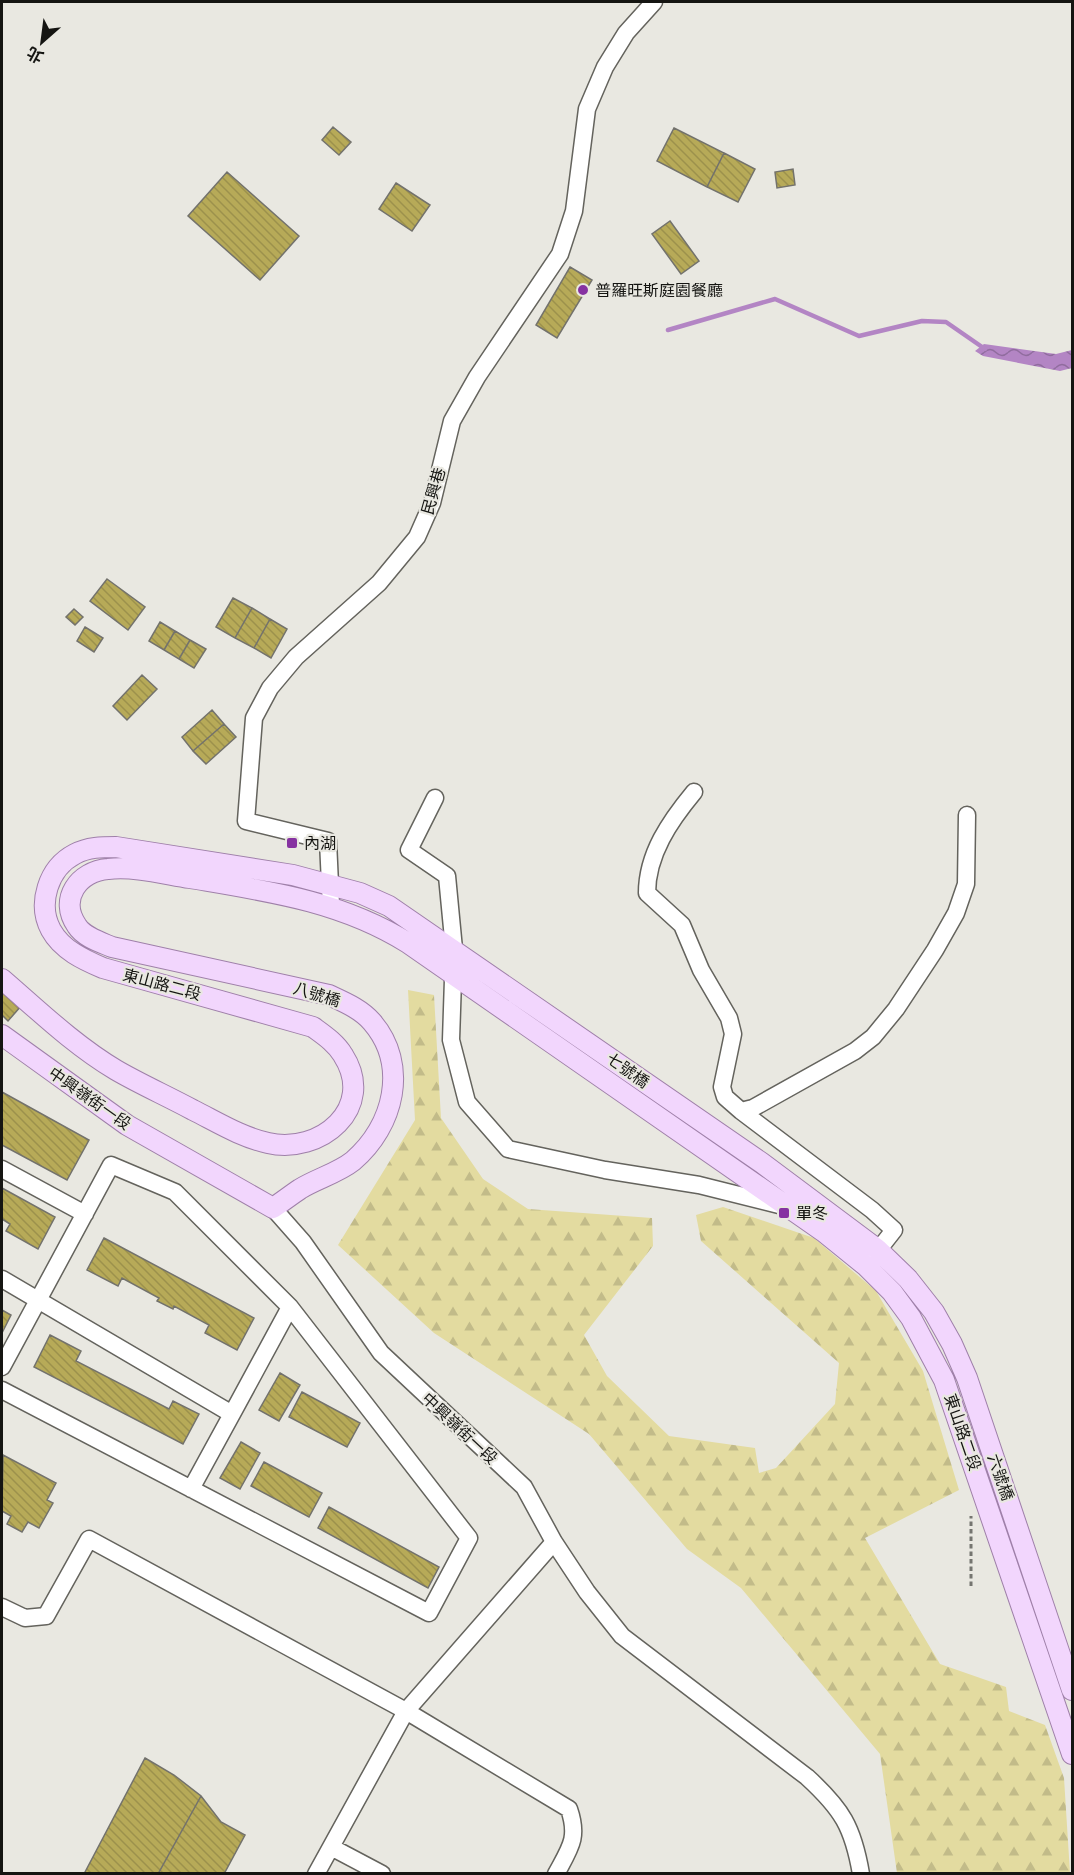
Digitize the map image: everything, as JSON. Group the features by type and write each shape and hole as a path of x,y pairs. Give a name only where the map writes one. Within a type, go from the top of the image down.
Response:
{"main road":[{"name":"東山路二段","path":"2,979 88,1051 116,1070 243,1135 270,1143 307,1143 322,1137 338,1126 348,1109 352,1089 350,1071 344,1055 332,1040 313,1028 289,1019 103,968 84,960 64,947 51,930 45,913 45,895 51,878 61,864 75,854 92,848 140,849 282,872 331,884 389,906 494,978"},
{"name":"東山路二段","path":"112,947 93,940 77,928 70,909 71,891 81,879 93,871 128,868 267,891 331,906 384,928 488,999"},
{"name":"八號橋","path":"112,947 318,992 351,1005 371,1020 385,1040 393,1066 393,1092 386,1118 370,1144 351,1162 299,1190 273,1208"},
{"name":"七號橋","path":"494,978 762,1163 877,1249"},
{"name":"七號橋","path":"488,999 749,1179"},
{"name":"中興嶺街一段","path":"2,1035 127,1125 273,1208"},
{"name":"東山路二段","path":"749,1179 866,1266 892,1292 911,1318 944,1380 1072,1754"},
{"name":"六號橋","path":"877,1249 908,1279 934,1312 952,1344 967,1378 1072,1690"}],"street":[{"name":"民興巷","path":"331,906 328,842 285,828 246,821 254,718 270,688 296,657 379,583 417,537 432,503 452,421 477,377 560,254 574,211 587,109 626,33 654,2"},
{"path":"694,792 667,828 650,871 647,893 682,925 701,970 729,1018 733,1034 722,1087 725,1097 872,1210 894,1230 866,1266"},
{"path":"435,798 409,850 447,876 454,949 451,1040 467,1102 508,1149 605,1170 699,1185 789,1208"},
{"path":"741,1111 753,1108 855,1051 873,1037 896,1009 935,950 956,913 966,884 967,815"},
{"path":"2,1367 111,1165 174,1192 290,1306 469,1538 429,1613 2,1390"},
{"path":"2,1169 85,1214"},
{"name":"中興嶺街一段","path":"273,1208 303,1242 381,1353 524,1487 554,1542 587,1592 622,1636 807,1777 831,1799 851,1829 861,1874"},
{"path":"2,1279 232,1414"},
{"path":"191,1489 290,1306"},
{"path":"2,1607 25,1617 46,1616 89,1539 406,1711 569,1809 575,1825 573,1841 556,1874"},
{"path":"316,1874 406,1711 554,1542"},
{"path":"331,1847 382,1874"}],"green space":[{"path":"408,990 434,995 441,1118 483,1179 528,1209 652,1218 653,1246 584,1335 607,1376 669,1436 755,1448 759,1473 776,1468 835,1404 839,1363 701,1241 696,1215 723,1207 814,1238 876,1291 923,1371 959,1490 865,1538 940,1664 1006,1687 1009,1711 1045,1725 1064,1778 1070,1873 897,1873 880,1754 741,1588 687,1549 589,1434 434,1333 338,1245 415,1120"}],"water":[{"path":"984,344 1056,354 1072,350 1072,368 1060,371 983,356 975,351"}],"building":[{"path":"333,127 351,142 339,155 322,140"},
{"path":"674,128 724,153 707,187 657,161"},
{"path":"724,153 755,169 738,202 707,187"},
{"path":"793,169 795,185 777,188 775,172"},
{"path":"227,172 299,236 260,280 188,216"},
{"path":"396,183 430,205 412,231 379,209"},
{"path":"670,221 699,261 681,274 652,234"},
{"path":"570,267 592,280 557,338 536,325"},
{"path":"107,579 145,607 128,630 90,601"},
{"path":"233,598 252,608 235,638 216,627"},
{"path":"252,608 270,619 254,648 235,638"},
{"path":"74,609 83,617 75,625 66,617"},
{"path":"270,619 287,629 271,658 254,648"},
{"path":"160,622 175,631 164,650 149,641"},
{"path":"85,627 103,638 94,652 77,641"},
{"path":"175,631 190,640 179,659 164,650"},
{"path":"190,640 206,649 194,668 179,659"},
{"path":"142,675 157,689 127,720 113,706"},
{"path":"212,710 224,724 193,751 182,737"},
{"path":"224,724 236,737 206,764 193,751"},
{"path":"2,989 21,1006 8,1021 2,1015"},
{"path":"2,1092 89,1140 67,1180 2,1145"},
{"path":"2,1188 55,1217 38,1249 6,1231 10,1224 2,1219"},
{"path":"104,1238 254,1318 237,1350 205,1333 209,1325 174,1306 173,1309 157,1301 159,1298 122,1278 118,1286 87,1270"},
{"path":"2,1310 11,1315 2,1333"},
{"path":"50,1335 81,1351 76,1361 169,1409 173,1401 199,1414 183,1444 34,1367"},
{"path":"280,1373 300,1385 279,1421 259,1410"},
{"path":"302,1392 360,1423 347,1447 289,1417"},
{"path":"241,1442 260,1453 240,1489 220,1478"},
{"path":"3,1455 56,1483 47,1500 53,1503 39,1528 28,1522 22,1532 7,1524 11,1516 2,1511"},
{"path":"264,1462 322,1493 309,1517 251,1486"},
{"path":"329,1507 439,1567 428,1588 318,1528"},
{"path":"145,1758 174,1775 201,1796 158,1874 84,1874"},
{"path":"201,1796 221,1822 245,1835 224,1874 158,1874"}],"waterway":[{"path":"668,330 775,299 859,336 922,321 946,322 985,349"}],"place":[{"name":"普羅旺斯庭園餐廳","path":"583,290"},
{"name":"內湖","path":"292,843"},
{"name":"單冬","path":"784,1213"}]}
